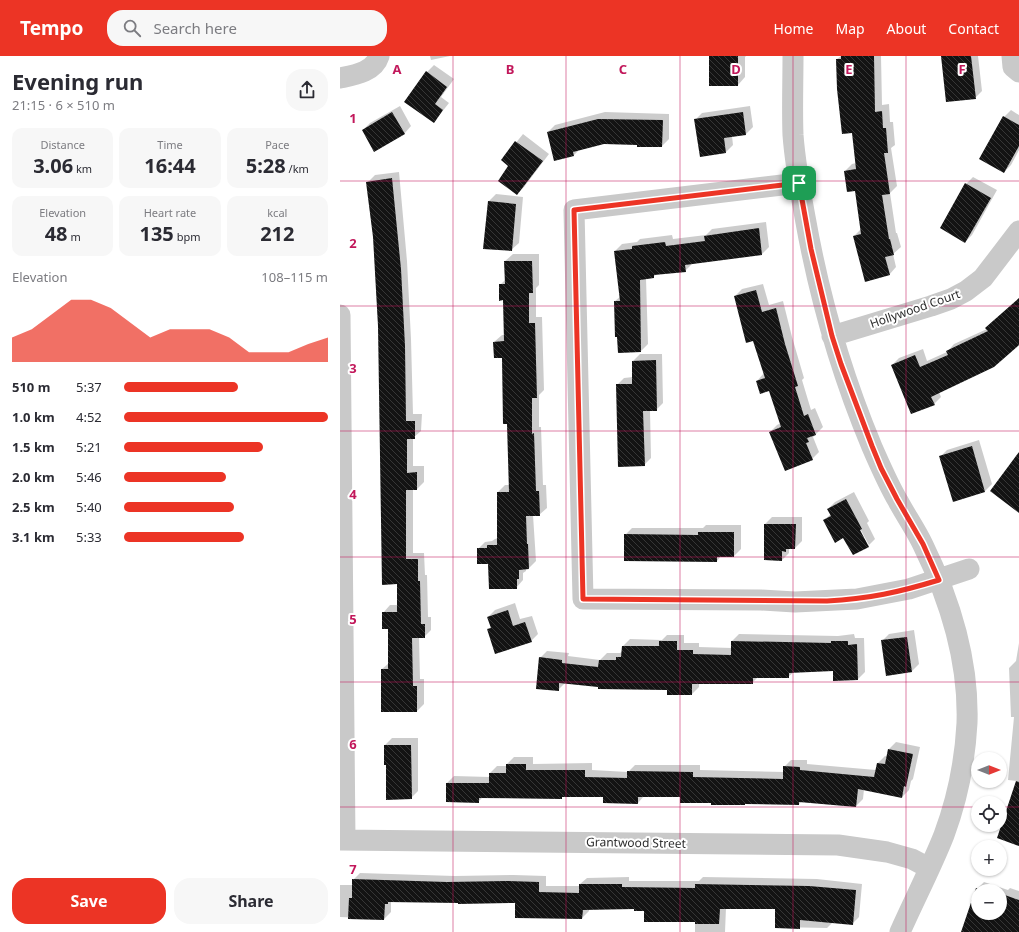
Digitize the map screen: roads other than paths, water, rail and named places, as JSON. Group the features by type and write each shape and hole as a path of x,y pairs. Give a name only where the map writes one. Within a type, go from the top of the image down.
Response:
{"street":[{"path":"340,78 366,72 378,60 379,56"},
{"path":"793,56 793,135 799,183 811,249 832,336 872,446 897,499 923,544 939,580 951,613 960,647 965,681 967,722 963,763 955,803 944,836 900,932"},
{"path":"1012,56 1014,67 1019,72"},
{"path":"799,183 574,210 583,599 827,601 858,599 909,590 969,569"},
{"name":"Hollywood Court","path":"832,336 931,306 966,292 983,278 1019,232"},
{"path":"340,315 343,840"},
{"name":"Grantwood Street","path":"343,840 838,845 887,852 912,859 929,868"}]}
